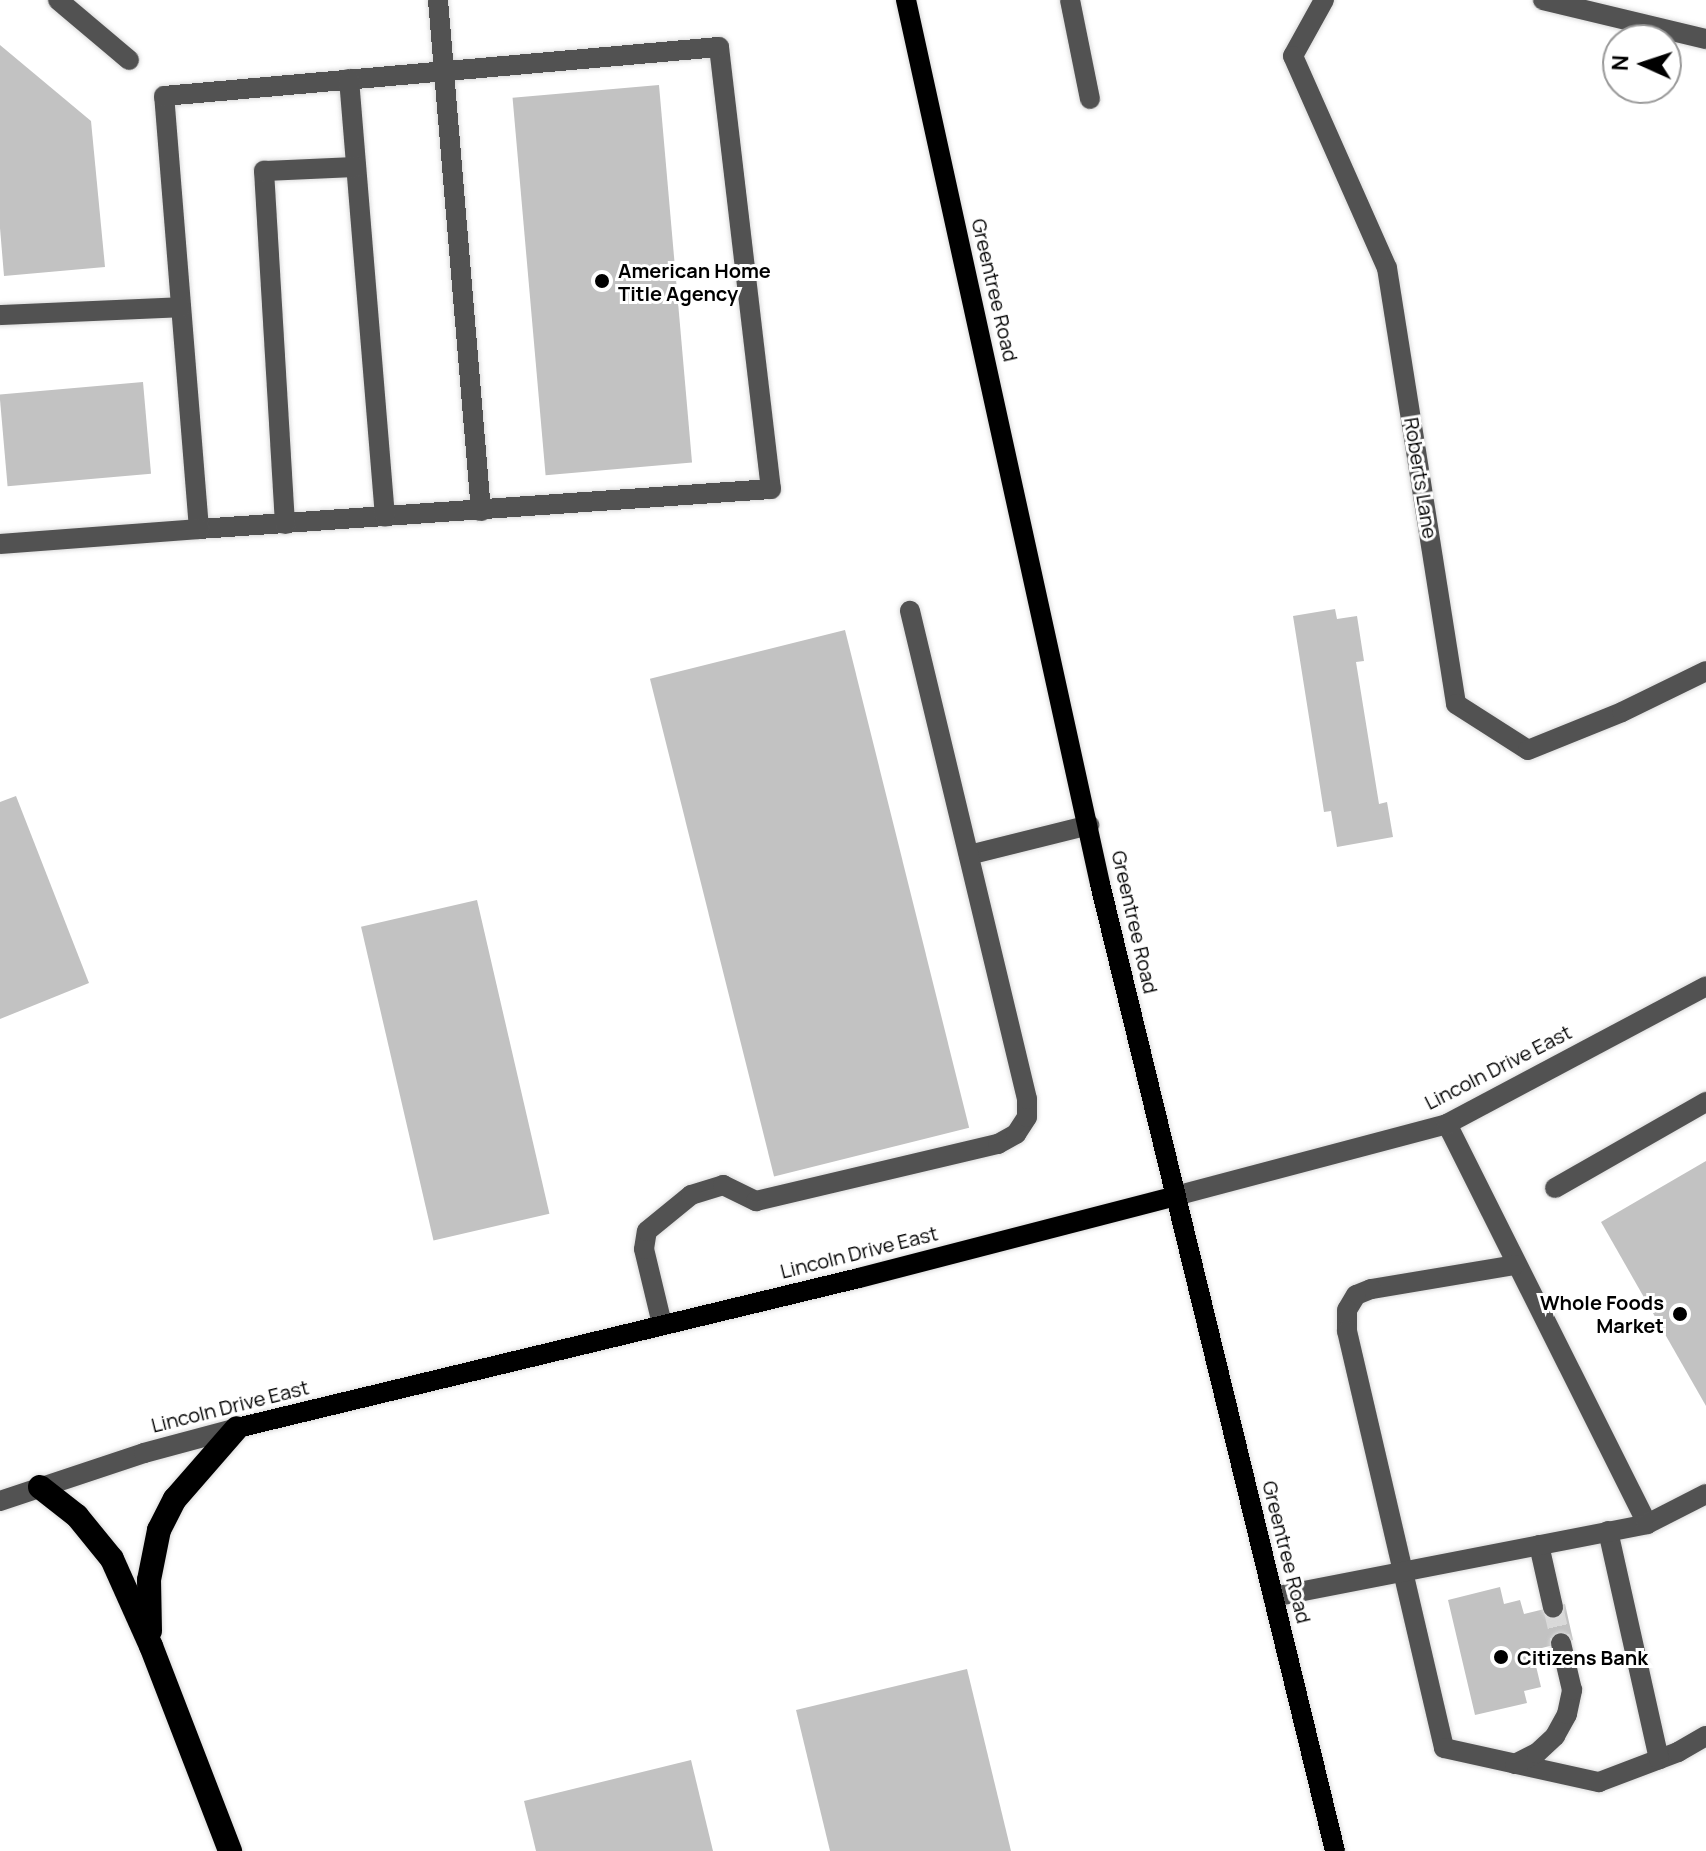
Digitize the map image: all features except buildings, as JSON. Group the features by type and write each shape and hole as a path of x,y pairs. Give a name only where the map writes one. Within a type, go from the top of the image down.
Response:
{"highway":[{"path":"151,1646 149,1580 159,1530 175,1499 237,1428"},
{"path":"40,1487 77,1516 112,1559 151,1646 230,1851"}],"main road":[{"name":"Greentree Road","path":"906,0 1089,825 1175,1196 1335,1851"},
{"name":"Lincoln Drive East","path":"237,1428 859,1278 1175,1196"}],"street":[{"path":"58,0 129,60"},
{"path":"438,0 481,511"},
{"path":"1070,0 1090,99"},
{"name":"Roberts Lane","path":"1324,0 1293,56 1387,268 1456,704 1528,750 1622,712 1706,671"},
{"path":"1543,0 1706,39"},
{"path":"0,544 771,489 719,47 164,96 199,529"},
{"path":"349,79 385,517"},
{"path":"285,524 264,171 356,167"},
{"path":"0,315 181,307"},
{"path":"662,1324 644,1249 647,1231 691,1195 707,1187 723,1185 756,1201 1010,1139 1024,1124 1027,1099 910,611"},
{"path":"969,855 1089,825"},
{"name":"Lincoln Drive East","path":"1175,1196 1447,1124 1706,986"},
{"path":"1555,1188 1706,1102"},
{"path":"1447,1124 1647,1524"},
{"path":"1515,1265 1371,1289 1356,1295 1349,1304 1347,1331 1444,1748 1599,1782 1659,1759 1706,1736"},
{"name":"Lincoln Drive East","path":"0,1501 237,1428"},
{"path":"1273,1597 1647,1524 1706,1494"},
{"path":"1608,1531 1659,1759"},
{"path":"1539,1545 1553,1607"},
{"path":"1515,1764 1537,1753 1555,1736 1567,1714 1572,1690 1561,1643"}],"tunnel":[{"path":"1553,1607 1561,1643"}],"place":[{"name":"American Home Title Agency","path":"602,281"},
{"name":"Whole Foods Market","path":"1680,1314"},
{"name":"Citizens Bank","path":"1501,1657"}]}
